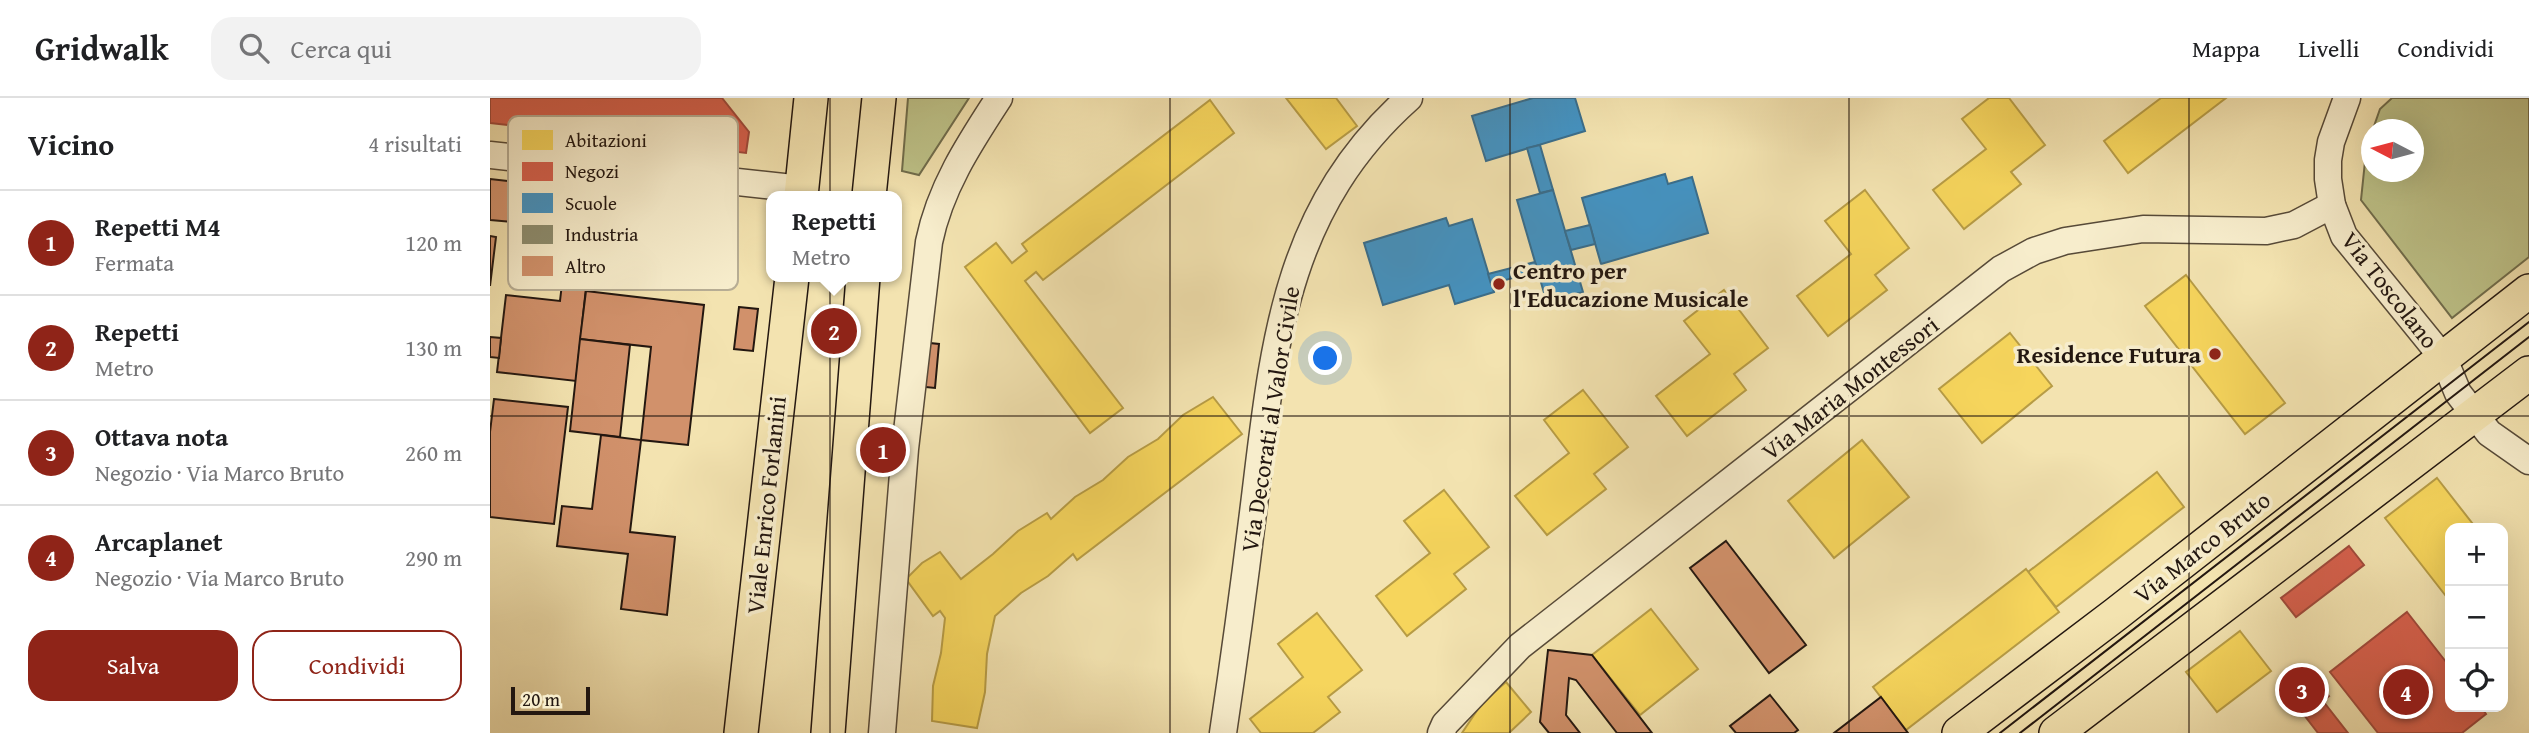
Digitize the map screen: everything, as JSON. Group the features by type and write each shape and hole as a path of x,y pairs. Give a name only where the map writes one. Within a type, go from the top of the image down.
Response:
{"main road":[{"path":"807,191 811,98"},
{"path":"870,191 879,98"},
{"name":"Viale Enrico Forlanini","path":"741,733 791,282"},
{"path":"849,282 844,344 852,426"},
{"path":"828,733 863,282"},
{"name":"Via Marco Bruto","path":"1959,733 2444,359 2529,290"},
{"path":"2056,733 2529,373"},
{"path":"833,669 836,733"}],"street":[{"path":"882,733 905,449 929,242 944,191 964,152 999,98"},
{"name":"Via Decorati al Valor Civile","path":"1223,733 1276,351 1293,274 1318,214 1334,186 1375,130 1409,98"},
{"name":"Via Toscolano","path":"2347,98 2331,142 2328,160 2332,205 2344,236 2444,359 2452,383 2474,415 2489,433 2529,461"},
{"path":"490,155 508,157"},
{"path":"738,186 783,191"},
{"name":"Via Maria Montessori","path":"1441,733 1445,724 1520,646 2001,269 2034,251 2065,241 2143,229 2266,231 2294,225 2332,205"}],"green space":[{"path":"908,98 969,98 919,175 902,171"},
{"path":"2392,98 2529,98 2529,257 2452,318 2361,200 2363,182 2424,182 2424,119 2376,119 2380,109"}],"building: Abitazioni":[{"path":"1286,98 1336,98 1357,126 1326,149"},
{"path":"1989,98 2009,98 2045,145 2011,172 2021,184 1964,229 1933,190 1986,149 1962,119"},
{"path":"2161,98 2226,98 2128,173 2104,141"},
{"path":"1210,100 1234,133 1043,280 1036,272 1025,281 1123,408 1090,433 965,267 996,243 1012,263 1027,251 1022,244"},
{"path":"1865,190 1909,248 1875,275 1887,290 1828,336 1797,296 1851,254 1825,221"},
{"name":"Residence Futura","path":"2186,275 2285,403 2245,434 2145,306"},
{"path":"1724,290 1768,348 1734,374 1746,390 1687,436 1656,396 1710,354 1684,321"},
{"path":"2010,333 2052,386 1982,443 1939,389"},
{"path":"1583,390 1628,447 1594,474 1606,489 1547,535 1515,496 1569,453 1544,420"},
{"path":"1213,397 1242,434 1077,560 1073,554 995,616 987,654 985,692 977,728 932,721 933,686 941,653 945,618 940,611 933,616 906,579 922,563 940,552 961,579 1018,531 1047,513 1051,519 1075,497 1103,480 1128,457 1158,439 1183,415"},
{"path":"1862,440 1909,497 1834,558 1788,501"},
{"path":"2157,472 2184,507 2056,607 2028,572"},
{"path":"2437,478 2472,523 2445,523 2445,595 2385,518"},
{"path":"1444,490 1489,547 1454,574 1466,589 1407,636 1376,596 1430,553 1404,521"},
{"path":"2026,569 2059,612 1906,730 1873,687"},
{"path":"1651,609 1698,669 1640,715 1592,655"},
{"path":"1317,613 1362,670 1328,697 1340,712 1313,733 1261,733 1250,719 1303,677 1278,644"},
{"path":"2240,631 2271,671 2217,712 2186,672"},
{"path":"1506,682 1531,712 1509,733 1462,733 1482,703"}],"building: Negozi":[{"path":"490,98 722,98 736,116 508,116 508,125 490,123"},
{"path":"738,118 749,132 746,153 738,152"},
{"path":"2349,546 2364,565 2296,617 2281,598"},
{"path":"2407,612 2445,661 2445,712 2486,714 2462,733 2378,733 2330,672"},
{"path":"2304,665 2329,696 2323,701 2348,733 2318,733 2280,684"}],"building: Scuole":[{"path":"1533,98 1575,98 1585,131 1486,161 1472,116"},
{"path":"1540,145 1553,190 1540,193 1527,148"},
{"path":"1665,174 1668,184 1692,177 1708,233 1601,264 1582,198"},
{"path":"1553,190 1583,292 1547,303 1517,200"},
{"path":"1446,218 1449,226 1472,219 1494,292 1455,304 1449,285 1383,305 1364,243"},
{"path":"1590,225 1595,244 1571,250 1565,231"},
{"path":"1535,262 1538,271 1491,284 1488,274"}],"building: Altro":[{"path":"490,179 508,181 508,222 490,220"},
{"path":"490,236 496,237 490,286"},
{"path":"561,290 586,290 576,381 497,372 506,295 560,301"},
{"path":"586,291 704,305 688,445 641,440 651,347 580,339"},
{"path":"739,307 758,309 753,351 734,349"},
{"path":"490,337 501,338 499,358 490,357"},
{"path":"580,339 630,345 620,437 570,431"},
{"path":"920,342 939,344 935,388 916,386"},
{"path":"494,399 568,407 554,524 490,517 490,432"},
{"path":"601,435 641,440 630,532 675,537 667,615 621,609 628,554 557,546 562,506 592,509"},
{"path":"1726,541 1806,645 1769,673 1690,568"},
{"path":"1548,650 1592,655 1652,733 1617,733 1576,680 1569,678 1566,715 1580,733 1549,733 1540,722"},
{"path":"1770,695 1798,730 1794,733 1736,733 1730,726"},
{"path":"1881,697 1908,733 1834,733"}],"tram line":[{"path":"2000,733 2529,322"},
{"path":"2020,733 2529,337"}],"place":[{"name":"Centro per l'Educazione Musicale","path":"1499,284"},
{"name":"Repetti","path":"834,331"},
{"name":"Residence Futura","path":"2215,354"},
{"name":"Repetti M4","path":"883,450"},
{"name":"Ottava nota","path":"2302,690"},
{"name":"Arcaplanet","path":"2406,692"}]}
